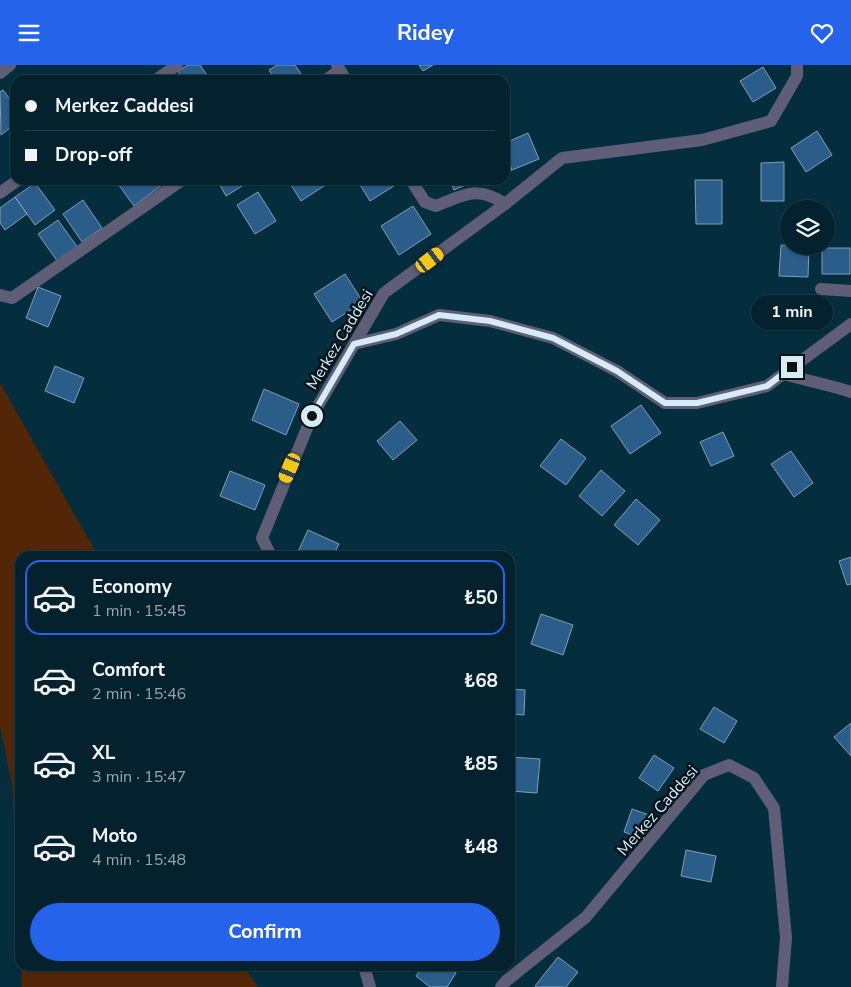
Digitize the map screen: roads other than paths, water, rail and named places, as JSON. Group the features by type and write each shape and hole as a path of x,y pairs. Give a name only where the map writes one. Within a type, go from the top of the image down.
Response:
{"street":[{"path":"0,73 10,65"},
{"path":"163,75 176,65"},
{"name":"Merkez Caddesi","path":"268,551 262,538 312,416 384,293 505,204 562,158 702,141 770,121 797,76 797,65"},
{"path":"0,193 11,185"},
{"path":"0,295 12,298 175,185"},
{"path":"414,185 425,202 436,206 468,192 493,195 505,204"},
{"path":"821,289 851,291"},
{"path":"354,344 396,334 439,315 490,321 553,338 617,371 665,403 697,403 767,386 851,325"},
{"path":"783,375 851,392"},
{"name":"Merkez Caddesi","path":"501,987 586,917 704,775 729,765 754,778 774,808 786,938 782,987"},
{"path":"365,971 370,987"}]}
